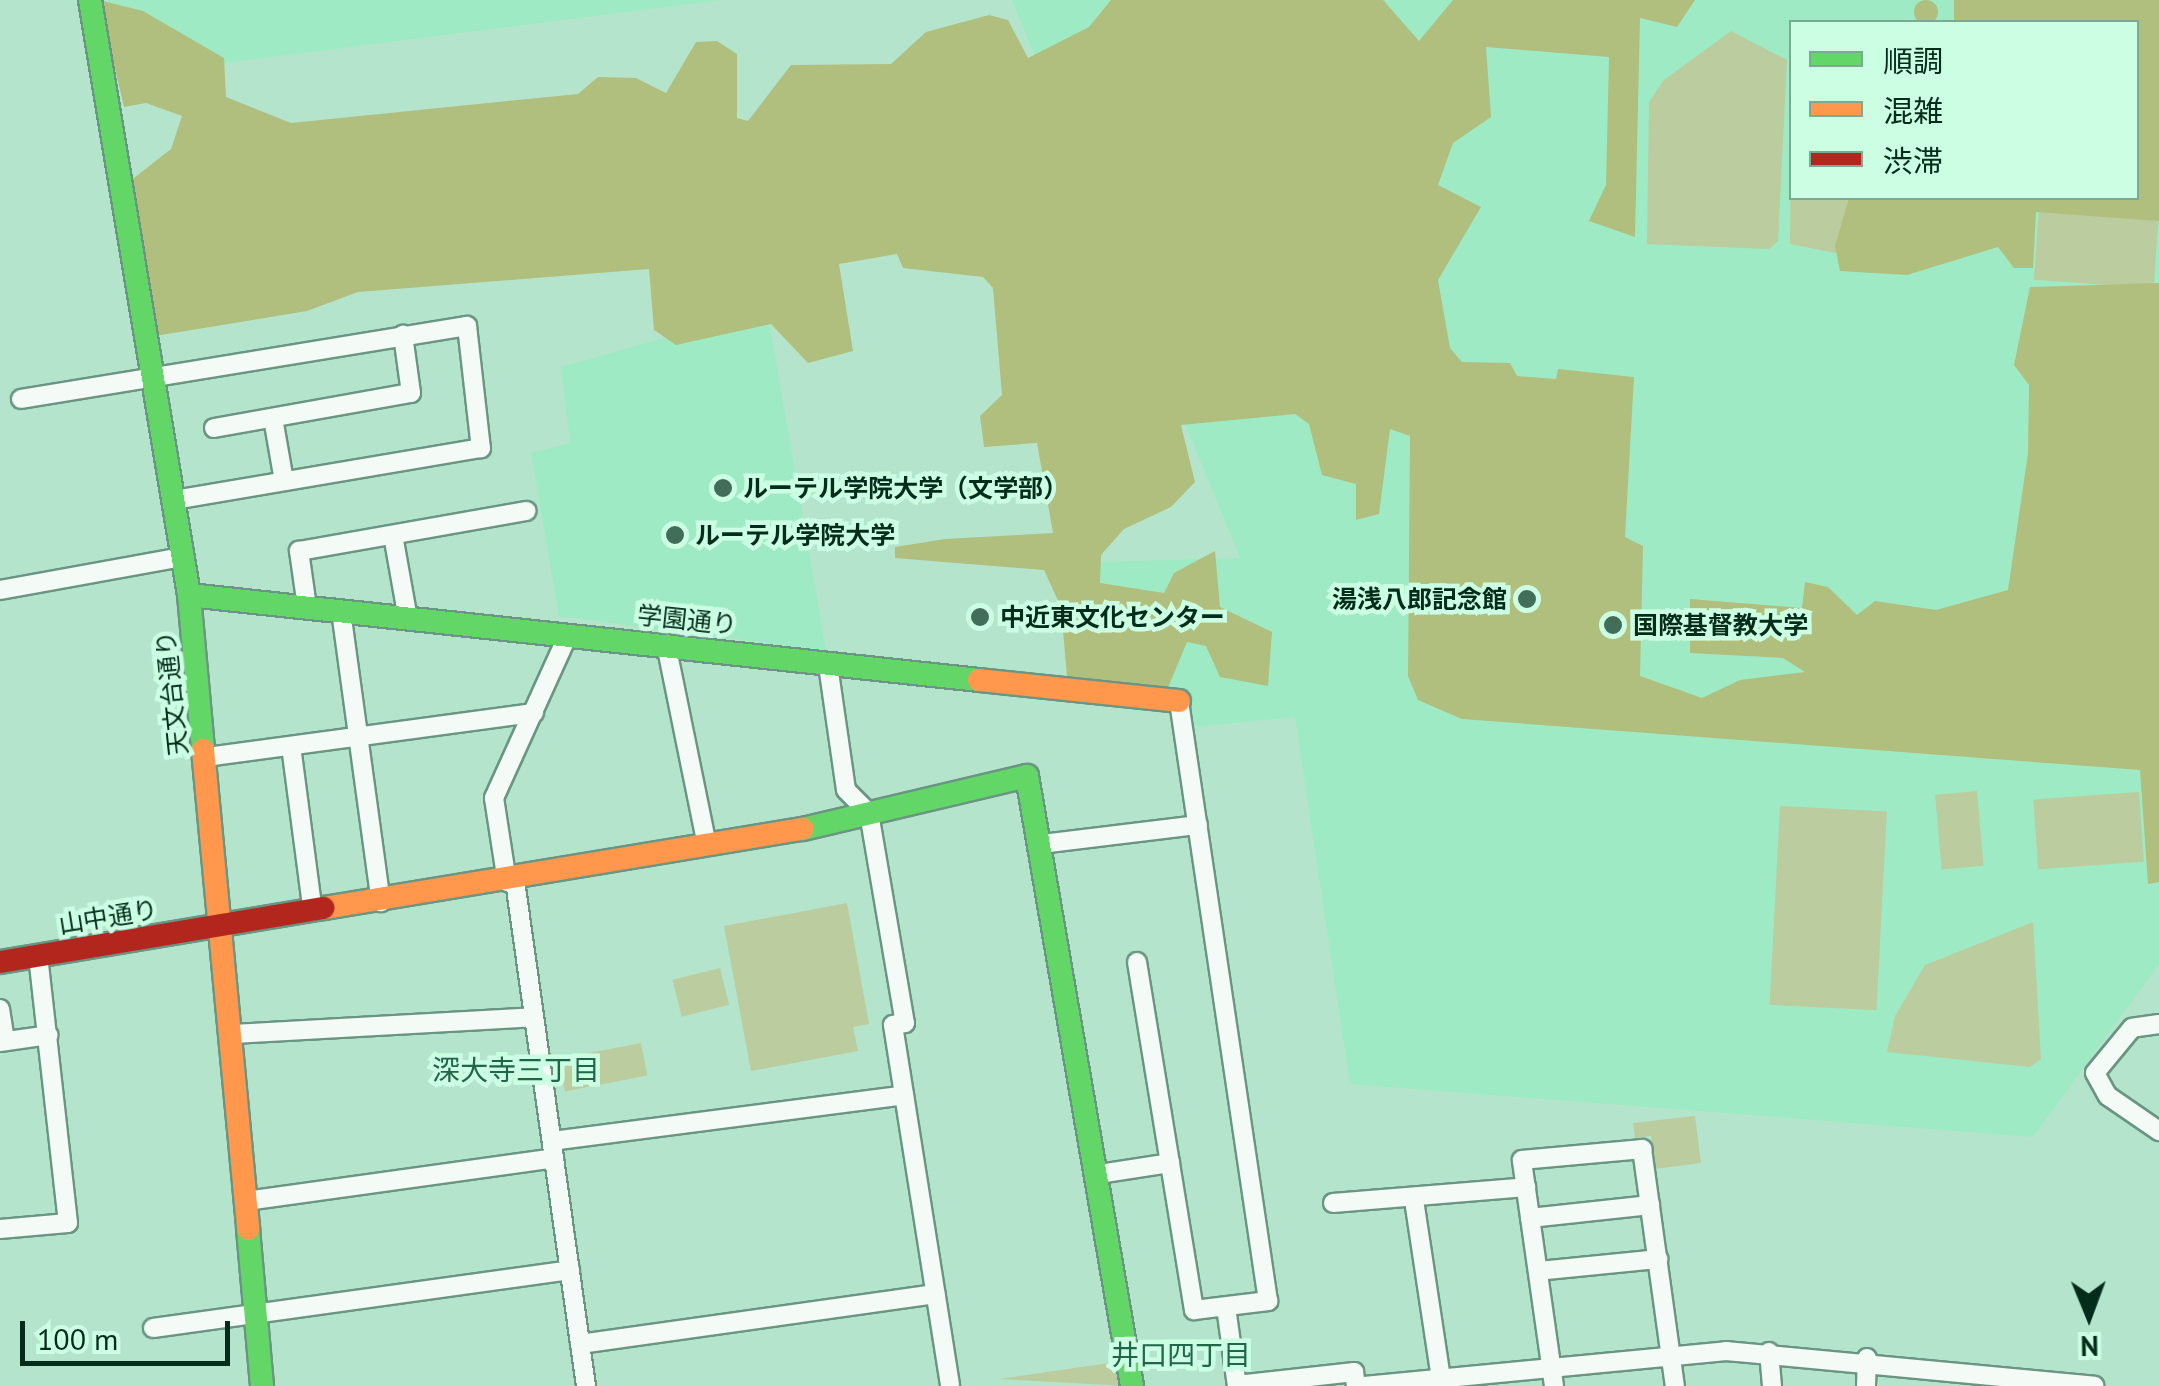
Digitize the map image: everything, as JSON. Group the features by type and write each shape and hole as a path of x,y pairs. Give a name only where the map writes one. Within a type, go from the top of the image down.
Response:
{"street":[{"name":"天文台通り","path":"90,0 190,595 224,926 262,1386"},
{"path":"21,399 153,373 467,326 486,445 174,500"},
{"path":"214,428 411,393 402,335"},
{"path":"273,418 284,482"},
{"path":"307,608 299,551 528,511"},
{"path":"394,535 408,619"},
{"path":"0,590 182,557"},
{"name":"学園通り","path":"190,595 1179,701"},
{"path":"342,611 381,902"},
{"path":"567,637 494,798 534,1017 586,1386"},
{"path":"666,644 707,844"},
{"path":"828,665 846,790 869,813 905,1022 892,1026 950,1386"},
{"path":"1138,962 1194,1310 1268,1301 1179,701"},
{"path":"207,758 534,713"},
{"path":"291,746 313,912"},
{"name":"山中通り","path":"0,962 511,881 869,813 1027,776 1041,844"},
{"path":"1132,1386 1041,844 1198,825"},
{"path":"0,1229 68,1223 38,956"},
{"path":"0,1009 2,1042 49,1035"},
{"path":"233,1034 534,1017"},
{"path":"2159,1024 2132,1028 2095,1073 2108,1096 2159,1131"},
{"path":"246,1201 904,1094"},
{"path":"1552,1377 1522,1160 1642,1149 1675,1386"},
{"path":"1099,1174 1170,1163"},
{"path":"1333,1203 1414,1200 1526,1187"},
{"path":"1414,1200 1442,1383"},
{"path":"1530,1218 1650,1205"},
{"path":"1538,1270 1658,1259"},
{"path":"153,1328 257,1318 570,1270"},
{"path":"580,1344 936,1294"},
{"path":"1226,1307 1237,1386 1299,1382 1354,1372 1356,1386"},
{"path":"1364,1386 1552,1377 1671,1356 1769,1352 1867,1358 1954,1378 2094,1386"},
{"path":"1769,1352 1772,1386"},
{"path":"1866,1386 1867,1358"}],"shaded area":[{"path":"99,0 143,11 224,58 226,97 291,123 578,94 598,77 636,78 666,93 696,42 717,41 737,54 737,118 748,121 791,65 891,64 926,32 989,15 1008,20 1028,58 1089,27 1111,0 1383,0 1419,41 1453,0 1695,0 1677,27 1640,18 1635,237 1589,221 1606,185 1609,57 1486,47 1491,117 1453,143 1438,185 1481,207 1438,280 1450,348 1462,362 1510,363 1517,376 1556,379 1558,369 1634,377 1625,537 1643,546 1640,676 1702,698 1740,680 1805,672 1783,658 1690,653 1690,599 1802,608 1805,582 1828,587 1857,615 1875,601 1936,610 2008,590 2028,453 2029,385 2014,365 2030,287 2159,283 2159,882 2148,884 2140,770 1462,719 1418,700 1408,676 1410,436 1390,429 1379,514 1356,520 1356,484 1322,475 1309,424 1295,414 1181,425 1195,482 1171,507 1124,529 1101,555 1100,583 1164,593 1174,573 1215,551 1220,607 1272,632 1268,686 1220,677 1206,646 1187,642 1167,690 1068,689 1061,607 1044,570 895,558 895,547 945,539 1053,533 1037,443 984,447 980,416 1002,395 993,288 983,277 903,268 897,254 839,264 853,351 808,363 771,324 676,345 654,330 649,269 358,292 307,311 155,336 125,185 171,149 182,116 146,103 124,107"},
{"path":"107,0 721,0 162,71"},
{"name":"国際基督教大学","path":"1012,0 2159,0 2159,964 2033,1137 1350,1084 1295,717 1195,727 1190,700 1077,688 1059,563 1240,558"},
{"path":"1954,0 2159,0 2159,221 2036,212 2033,268 2014,268 1998,247 1907,275 1840,271 1835,246 1848,200 2139,200 2139,20 1954,20"},
{"path":"1921,1 1931,1 1937,7 1934,20 1915,17 1915,7"},
{"path":"1731,31 1787,60 1778,241 1769,249 1647,244 1649,102 1664,80"},
{"path":"1790,200 1849,200 1836,253 1790,244"},
{"path":"2039,208 2159,216 2154,288 2034,280"},
{"name":"ルーテル学院大学","path":"767,309 826,651 559,616 531,453 570,443 561,367"},
{"path":"1977,791 1984,866 1942,869 1935,795"},
{"path":"2139,792 2144,862 2038,869 2033,799"},
{"path":"1780,806 1887,812 1876,1010 1770,1005"},
{"path":"847,903 869,1024 853,1027 858,1051 751,1071 724,926"},
{"path":"2033,922 2041,1059 2030,1067 1887,1052 1895,1016 1925,965"},
{"path":"720,968 729,1005 682,1017 672,980"},
{"path":"641,1043 647,1075 565,1091 559,1059"},
{"path":"1695,1116 1701,1163 1655,1169 1651,1136 1635,1138 1633,1123"},
{"path":"1123,1361 1127,1386 999,1379"}],"traffic: fast":[{"path":"90,0 189,595 203,750"},
{"path":"189,595 979,680"},
{"path":"803,829 1027,776 1132,1386"},
{"path":"248,1229 262,1386"}],"traffic: slow":[{"path":"979,680 1179,701"},
{"path":"203,750 248,1229"},
{"path":"324,908 803,829"}],"traffic: jam":[{"path":"0,962 324,908"}],"place":[{"name":"ルーテル学院大学（文学部）","path":"723,488"},
{"name":"ルーテル学院大学","path":"675,535"},
{"name":"湯浅八郎記念館","path":"1527,599"},
{"name":"中近東文化センター","path":"980,617"},
{"name":"国際基督教大学","path":"1613,625"}],"district":[{"name":"深大寺三丁目","path":"516,1070"},
{"name":"井口四丁目","path":"1181,1355"}]}
